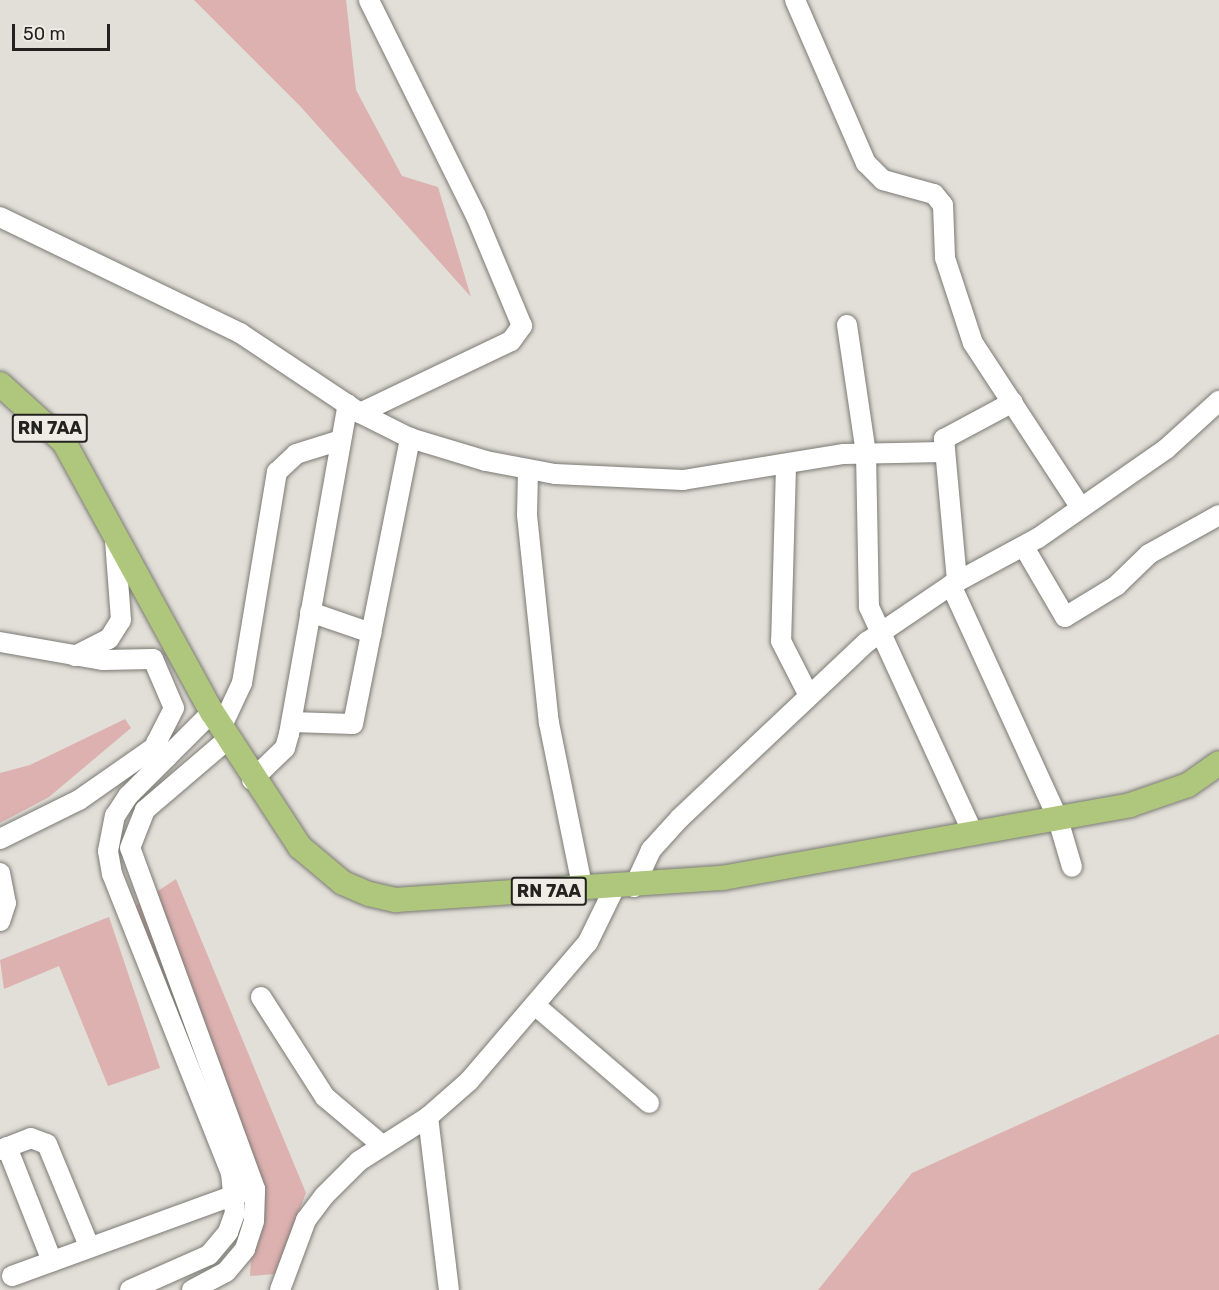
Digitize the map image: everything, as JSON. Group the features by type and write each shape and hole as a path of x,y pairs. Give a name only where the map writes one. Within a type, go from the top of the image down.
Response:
{"main road":[{"name":"RN 7AA","path":"0,384 63,442 252,780 320,867 369,894 396,900 624,888 722,878 1163,795 1219,764"}],"street":[{"path":"252,780 285,748 292,722 342,440 354,408 511,341 522,326 476,216 369,0"},
{"path":"795,0 866,163 883,180 934,194 943,205 945,258 973,343 1081,508"},
{"path":"0,217 240,333 354,408 410,438 528,471 682,480 866,453 943,452"},
{"path":"847,325 866,453 866,574 877,633 972,831"},
{"path":"280,1290 306,1220 343,1174 382,1145 428,1118 537,1006 588,942 651,850 808,694 877,633 954,583 1024,547 1166,449 1219,401"},
{"path":"1013,402 946,437 943,452 954,583 1058,816 1072,867"},
{"path":"292,722 353,724 410,438"},
{"path":"192,1290 226,1272 245,1249 254,1221 162,941 134,869 131,838 145,810 198,765 221,726 242,683 277,472 297,454 342,440"},
{"path":"786,466 781,641 795,676 808,694"},
{"path":"528,471 526,501 549,723 583,890"},
{"path":"1024,547 1065,617 1116,586 1149,554 1219,514"},
{"path":"75,656 109,639 121,620 114,532"},
{"path":"310,612 371,633"},
{"path":"0,642 75,656 116,660 144,656 157,662 174,708 162,752 124,800 109,839 112,874 245,1191 228,1232 209,1255 130,1290"},
{"path":"795,676 808,694"},
{"path":"0,839 79,800 162,752 221,726"},
{"path":"182,742 198,765"},
{"path":"0,873 6,903 0,921"},
{"path":"142,948 162,941"},
{"path":"261,997 325,1097 382,1145"},
{"path":"537,1006 649,1103"},
{"path":"428,1118 449,1290"},
{"path":"52,1261 3,1148 31,1138 47,1144 89,1246"},
{"path":"12,1276 245,1191"}],"shaded area":[{"path":"194,0 346,0 356,90 402,176 438,187 471,297 300,106"},
{"path":"125,719 131,728 49,797 0,823 0,773 30,765"},
{"path":"176,879 306,1193 275,1274 250,1276 256,1163 223,1177 131,909"},
{"path":"109,917 160,1068 108,1086 59,966 4,989 0,960"},
{"path":"1219,1034 1219,1290 818,1290 912,1173"}]}
